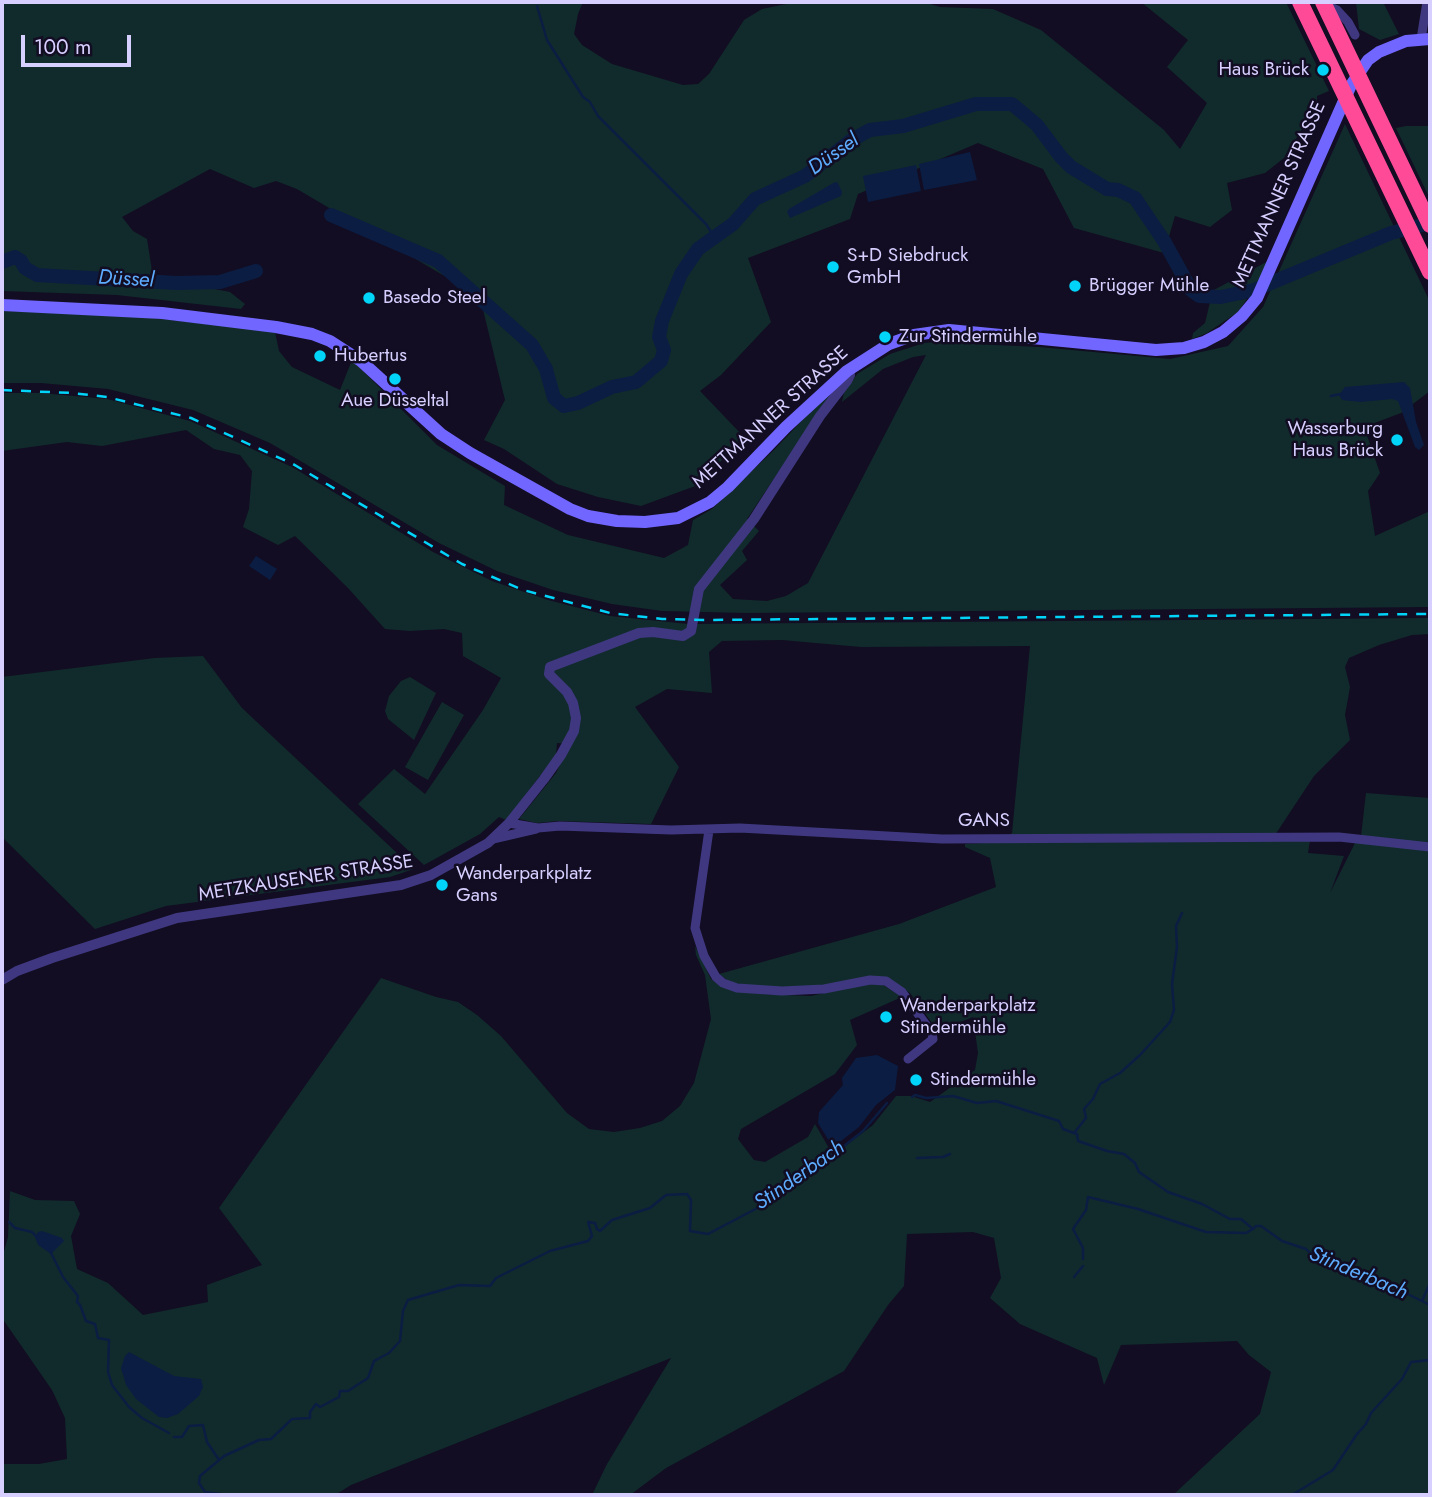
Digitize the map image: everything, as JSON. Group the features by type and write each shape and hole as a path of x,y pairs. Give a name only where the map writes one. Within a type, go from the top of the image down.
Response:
{"highway":[{"path":"1300,2 1430,272"},
{"path":"1324,2 1430,225"}],"main road":[{"name":"METTMANNER STRASSE","path":"2,305 162,313 312,334 338,345 361,361 441,434 570,509 617,521 645,522 678,518 710,502 786,426 847,371 889,344 914,335 949,330 1156,350 1184,348 1223,332 1242,317 1257,298 1351,85 1368,61 1379,52 1406,41 1426,39"}],"street":[{"path":"1316,2 1337,10 1355,35"},
{"path":"1426,39 1427,2"},
{"path":"1331,88 1345,98"},
{"name":"METZKAUSENER STRASSE","path":"2,980 52,958 177,918 401,885 439,871 493,839 509,823 561,755 574,730 576,718 573,703 567,692 549,674 550,667 639,633 683,636 691,631 699,589 754,519 820,416 847,382 850,375 847,371"},
{"name":"GANS","path":"509,823 537,828"},
{"name":"GANS","path":"493,839 537,828 592,826 709,830 740,828 942,839 1339,837 1430,847"},
{"path":"709,830 695,928 704,956 716,977 737,988 782,991 824,989 870,980 886,981 902,992 932,1033 933,1039 908,1059"}],"green space":[{"path":"2,2 583,2 574,34 582,45 612,64 683,85 698,84 709,74 744,20 762,9 796,2 924,2 940,7 993,9 1041,30 1164,130 1180,149 1207,103 1167,67 1188,40 1141,2 1286,2 1329,91 1317,96 1317,105 1284,158 1265,173 1227,183 1232,210 1210,227 1175,216 1164,253 1074,228 1043,169 978,143 858,194 850,219 748,258 771,322 721,375 700,391 744,437 698,485 641,506 598,497 557,484 504,449 484,440 505,400 480,297 297,189 276,181 254,188 210,169 122,217 133,231 147,239 153,277 230,292 245,304 241,309 117,295 2,291"},
{"path":"1356,2 1383,2 1399,34 1380,40 1359,29"},
{"path":"1345,124 1430,302 1430,391 1401,413 1364,427 1380,473 1368,491 1375,536 1430,511 1430,607 746,613 662,611 612,604 553,590 497,571 439,543 270,443 193,410 108,389 41,383 2,383 2,311 127,315 275,332 279,351 292,367 340,390 352,360 437,445 505,486 504,505 568,535 664,558 688,545 693,520 712,509 773,451 837,384 747,519 759,531 742,551 747,560 720,585 733,599 767,601 786,596 808,583 926,355 913,357 883,369 842,402 844,393 857,374 890,354 924,343 962,340 972,344 1170,359 1228,346 1263,307"},
{"path":"1430,126 1430,199 1396,128"},
{"path":"1272,259 1259,284 1210,292"},
{"path":"1247,299 1238,312 1207,333 1192,339 1193,333 1205,323 1210,302"},
{"path":"2,393 41,393 107,399 190,421 292,467 433,552 492,581 548,600 610,616 688,624 1430,618 1430,634 1412,635 1349,658 1345,667 1350,687 1345,715 1350,740 1314,776 1275,835 1310,841 1308,853 1344,856 1330,893 1356,841 1430,850 1430,1495 1173,1495 1260,1414 1271,1372 1249,1355 1237,1341 1121,1345 1104,1385 1097,1358 1020,1324 990,1298 1001,1278 994,1238 973,1232 907,1234 904,1286 888,1305 844,1371 666,1468 630,1495 592,1495 607,1464 671,1358 351,1485 335,1495 2,1495 2,1464 39,1464 67,1459 65,1418 52,1390 2,1318 2,1259 8,1237 10,1191 35,1200 74,1201 80,1214 71,1236 77,1269 108,1283 143,1315 208,1302 207,1285 262,1265 219,1208 381,978 458,1002 501,1036 567,1113 589,1129 614,1132 662,1121 680,1106 694,1083 711,1019 705,975 695,946 711,979 718,984 760,994 811,996 871,982 882,984 902,997 850,1020 857,1045 835,1074 741,1129 738,1139 754,1160 765,1162 808,1137 815,1124 833,1155 873,1125 896,1096 911,1096 930,1102 975,1070 978,1053 973,1017 938,1031 910,993 890,979 804,988 755,988 730,982 719,974 899,924 996,887 990,858 965,847 965,844 1003,842 1012,833 1030,646 861,647 782,640 722,641 709,652 712,693 667,689 635,707 679,767 651,824 558,821 537,823 519,819 556,773 570,744 557,743 556,755 506,820 499,817 480,834 424,865 358,804 394,769 425,794 483,710 501,678 463,656 462,633 444,629 385,629 295,536 278,545 243,527 249,509 252,471 240,455 214,449 186,430 102,446 67,442 2,451"},
{"path":"203,656 242,708 414,869 390,877 166,906 95,929 2,837 2,677 155,658"},
{"path":"410,677 436,693 414,740 388,719 385,711 389,696 401,681"},
{"path":"442,702 464,715 428,780 405,767"},
{"path":"1366,793 1430,798 1430,845 1361,836"}],"water":[{"path":"970,152 977,180 924,190 919,164"},
{"path":"916,165 921,191 868,202 863,176"},
{"path":"835,182 842,192 841,196 790,218 787,212 789,209"},
{"path":"1404,382 1410,388 1416,422 1424,445 1419,450 1415,447 1398,401 1392,399 1361,402 1342,400 1339,395 1345,387"},
{"path":"256,556 277,569 270,580 249,566"},
{"path":"877,1055 898,1066 895,1090 876,1105 859,1127 836,1145 829,1141 818,1123 819,1112 843,1085 842,1078 856,1058"},
{"path":"42,1231 64,1241 51,1254 38,1245 35,1237"},
{"path":"129,1352 174,1376 201,1379 203,1387 199,1396 178,1414 167,1418 159,1417 136,1399 126,1385 121,1368"}],"waterway":[{"path":"537,6 547,40 583,97 590,102 598,116 706,224 715,238"},
{"name":"Düssel","path":"331,215 438,261 532,345 546,369 554,398 564,406 578,403 612,387 636,382 661,361 664,350 659,337 662,321 681,274 698,249 733,224 755,199 805,176 853,139 870,130 903,126 976,104 1012,104 1037,125 1071,167 1107,189 1118,190 1135,198 1164,241 1191,290 1199,296 1221,297 1254,290 1391,233 1430,223"},
{"name":"Düssel","path":"2,262 15,257 25,268 37,275 177,283 220,282 256,271"},
{"path":"1331,396 1341,394"},
{"path":"1074,1133 1086,1118 1084,1109 1093,1099 1100,1084 1120,1073 1170,1022 1174,1010 1172,984 1177,947 1176,926 1182,913"},
{"name":"Stinderbach","path":"912,1097 953,1096 977,1103 996,1101 1059,1121 1063,1129 1077,1134 1078,1141 1124,1154 1135,1163 1139,1172 1168,1192 1202,1204 1230,1219 1241,1219 1253,1229 1261,1226 1282,1241 1322,1256 1332,1263 1353,1268 1361,1275 1381,1281 1430,1305"},
{"name":"Stinderbach","path":"227,1495 205,1492 199,1483 200,1476 224,1456 259,1440 271,1439 292,1419 310,1418 310,1412 316,1404 320,1407 339,1397 340,1391 348,1391 368,1378 374,1361 389,1353 400,1341 403,1311 408,1300 459,1285 490,1286 496,1278 550,1251 588,1241 592,1236 588,1222 595,1223 600,1231 612,1220 650,1208 666,1195 687,1194 691,1200 690,1231 708,1234 782,1195 863,1131 887,1103"},
{"path":"917,1158 943,1157 950,1154"},
{"path":"1083,1259 1083,1248 1073,1229 1086,1210 1088,1197 1138,1209 1206,1232 1246,1233 1253,1229"},
{"path":"9,1222 15,1228 32,1232 36,1236"},
{"path":"51,1253 63,1277 78,1296 77,1302 86,1321 95,1324 98,1338 109,1340 108,1372 112,1385 129,1407 142,1418 169,1433"},
{"path":"1074,1277 1083,1266"},
{"path":"1422,1301 1430,1283"},
{"path":"1292,1495 1333,1470 1371,1413 1402,1379 1411,1362 1430,1360"},
{"path":"174,1437 182,1437 189,1426 203,1425 207,1442 219,1460"}],"railway":[{"path":"2,390 107,397 191,418 293,464 462,564 523,590 610,613 662,619 704,620 1430,614"}],"place":[{"name":"Haus Brück","path":"1323,70"},
{"name":"S+D Siebdruck GmbH","path":"833,267"},
{"name":"Brügger Mühle","path":"1075,286"},
{"name":"Basedo Steel","path":"369,298"},
{"name":"Zur Stindermühle","path":"885,337"},
{"name":"Hubertus","path":"320,356"},
{"name":"Aue Düsseltal","path":"395,379"},
{"name":"Wasserburg Haus Brück","path":"1397,440"},
{"name":"Wanderparkplatz Gans","path":"442,885"},
{"name":"Wanderparkplatz Stindermühle","path":"886,1017"},
{"name":"Stindermühle","path":"916,1080"}]}
